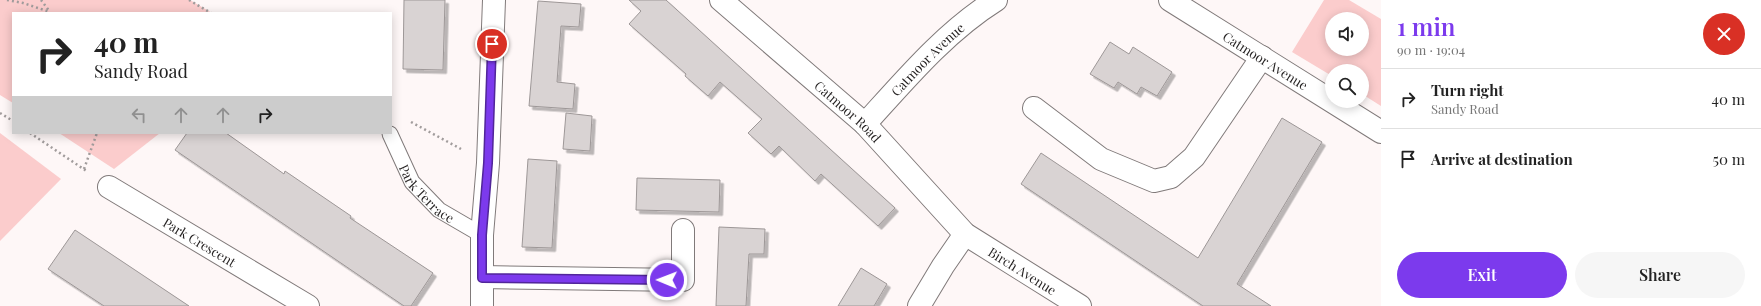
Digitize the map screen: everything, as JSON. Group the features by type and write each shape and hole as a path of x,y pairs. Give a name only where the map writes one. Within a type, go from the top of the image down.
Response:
{"street":[{"path":"482,306 482,235 488,163 494,0"},
{"name":"Catmoor Road","path":"721,0 864,124 965,234"},
{"name":"Catmoor Avenue","path":"864,124 924,60 966,23 996,0"},
{"name":"Catmoor Avenue","path":"1170,0 1381,132"},
{"path":"1034,108 1101,159 1154,181 1171,176 1194,158 1262,57"},
{"name":"Park Crescent","path":"109,187 294,302"},
{"path":"482,278 683,280 682,230"},
{"path":"919,306 943,266 965,234"},
{"name":"Birch Avenue","path":"965,234 1080,306"}],"lane":[{"name":"Park Terrace","path":"390,134 412,182 440,210 482,235"}],"path":[{"path":"7,0 23,2 48,12"},
{"path":"40,0 49,12"},
{"path":"189,0 209,12"},
{"path":"0,113 12,120"},
{"path":"405,119 488,163"},
{"path":"32,134 109,187"},
{"path":"84,169 97,134"}],"shaded area":[{"path":"0,0 190,0 210,12 12,12 12,102 0,95"},
{"path":"1324,0 1349,0 1381,19 1381,106 1369,98 1369,64 1325,64 1325,72 1292,52"},
{"path":"0,133 61,179 0,241"},
{"path":"61,134 159,134 114,169"}],"building":[{"path":"404,0 445,0 443,70 403,69"},
{"path":"629,0 666,0 895,208 878,226 821,174 815,181 779,146 771,154 748,133 762,119 720,82 708,96 685,76 686,74 629,24 641,11"},
{"path":"538,1 581,4 579,27 561,26 557,82 575,84 573,109 529,106"},
{"path":"1110,42 1129,54 1133,47 1172,72 1157,96 1141,87 1137,94 1118,82 1114,88 1090,74"},
{"path":"566,113 592,116 590,151 563,149"},
{"path":"1282,118 1322,142 1237,284 1271,306 1203,306 1021,184 1041,153 1198,258"},
{"path":"186,134 227,134 284,174 285,171 351,216 350,218 433,273 411,306 404,306 175,150"},
{"path":"528,159 557,161 552,248 522,247"},
{"path":"637,178 720,180 719,212 636,210"},
{"path":"719,227 765,229 764,254 749,254 746,306 716,306"},
{"path":"75,230 189,306 104,306 48,269"},
{"path":"861,268 887,284 874,306 838,306"}],"route":[{"path":"492,44 488,163 482,235 482,278 667,280"}]}
